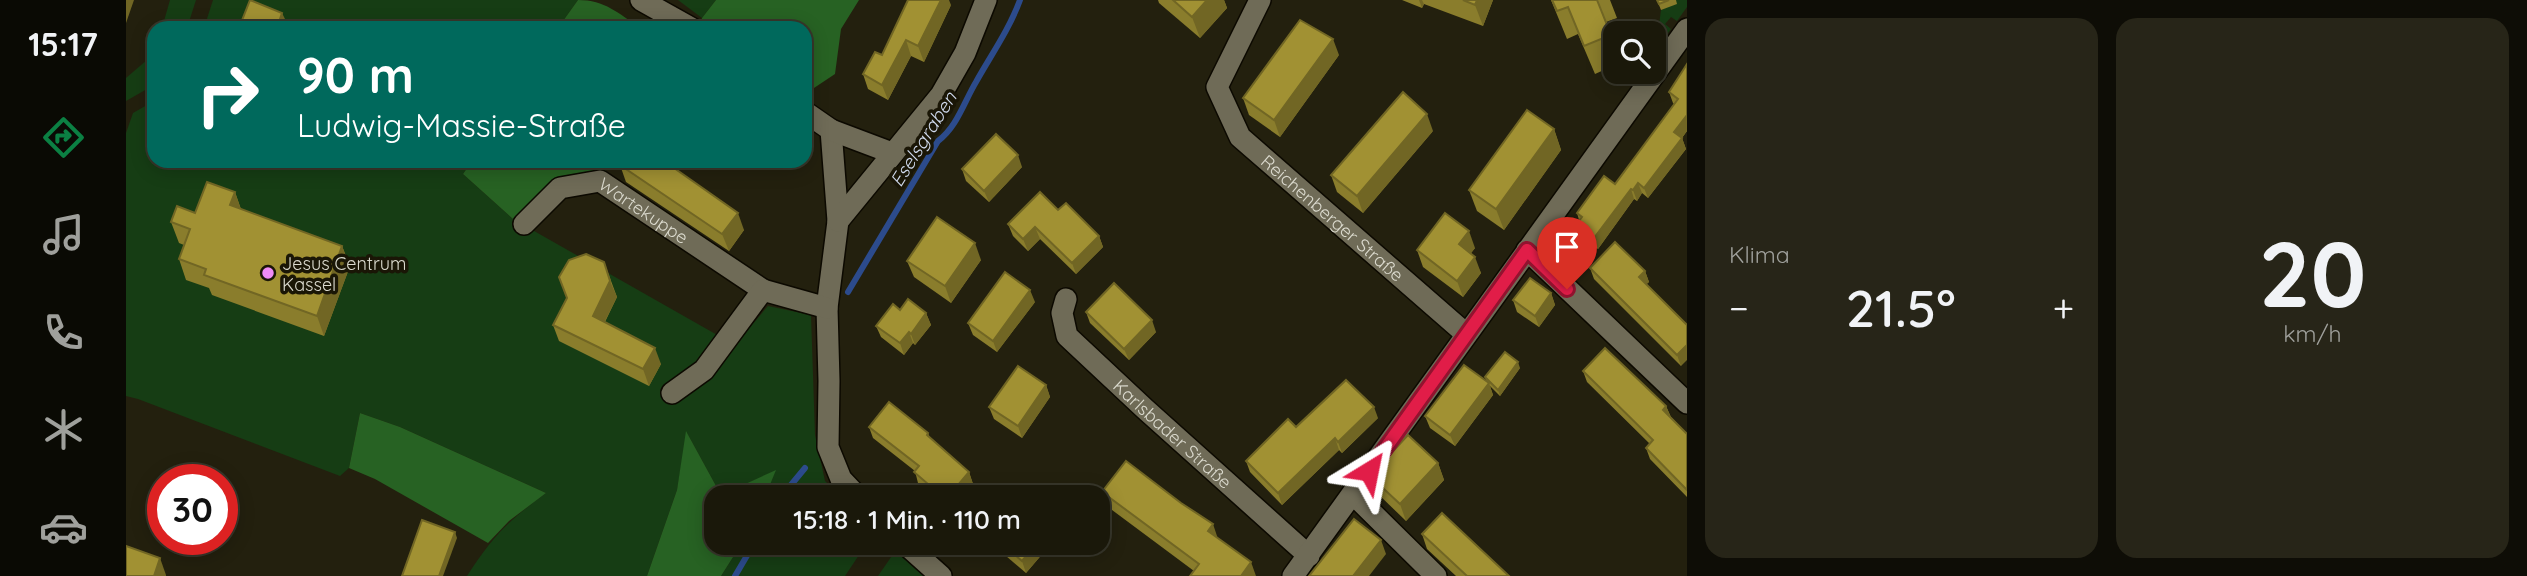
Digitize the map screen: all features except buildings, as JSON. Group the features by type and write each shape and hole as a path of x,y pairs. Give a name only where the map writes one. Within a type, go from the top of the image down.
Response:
{"street":[{"path":"641,0 678,21"},
{"path":"838,221 941,95 965,53 986,0"},
{"name":"Reichenberger Straße","path":"1261,0 1217,87 1240,137 1466,334"},
{"path":"1293,576 1687,29"},
{"path":"812,117 831,130 892,153"},
{"path":"831,130 838,221 827,308 828,447 841,479 847,485"},
{"name":"Wartekuppe","path":"524,224 560,188 600,181 763,290 827,308"},
{"path":"1527,250 1687,403"},
{"path":"673,393 704,370 763,290"},
{"name":"Karlsbader Straße","path":"1066,299 1062,313 1067,336 1144,410 1309,556"},
{"path":"1353,494 1436,576"},
{"path":"918,555 941,576"}],"green space":[{"path":"170,0 196,0 189,21 164,21"},
{"path":"213,0 578,0 563,21 206,21"},
{"path":"578,0 604,5 630,21 563,21"},
{"path":"678,0 716,0 702,18"},
{"path":"716,0 859,0 841,29 835,74 812,89 812,21 701,21"},
{"path":"1676,0 1687,0 1687,7 1677,21 1671,17 1666,23 1660,21 1661,10"},
{"path":"147,60 147,89 126,101 126,78"},
{"path":"147,105 147,168 467,168 463,174 513,219 719,336 730,351 768,306 811,315 815,435 825,481 829,485 770,485 775,471 744,485 716,485 687,433 677,490 647,576 467,576 502,530 546,493 400,427 360,413 349,468 340,476 126,396 126,133 133,113"},
{"path":"467,168 607,168 603,174 553,182 513,219 463,174"},
{"path":"360,413 400,427 546,493 509,521 488,543 375,479 349,468"},
{"path":"686,431 716,485 704,485 704,555 734,555 721,576 647,576 677,490"},
{"path":"776,470 770,485 743,485"},
{"path":"734,555 859,555 845,576 721,576"},
{"path":"893,555 902,555 925,576 878,576"}],"waterway":[{"name":"Eselsgraben","path":"848,292 938,141 955,121 1020,0"},
{"name":"Eselsgraben","path":"791,485 805,468"},
{"name":"Eselsgraben","path":"735,576 747,555"}],"place":[{"name":"Jesus Centrum Kassel","path":"268,273"}],"route":[{"path":"1369,471 1527,250 1567,289"}]}
